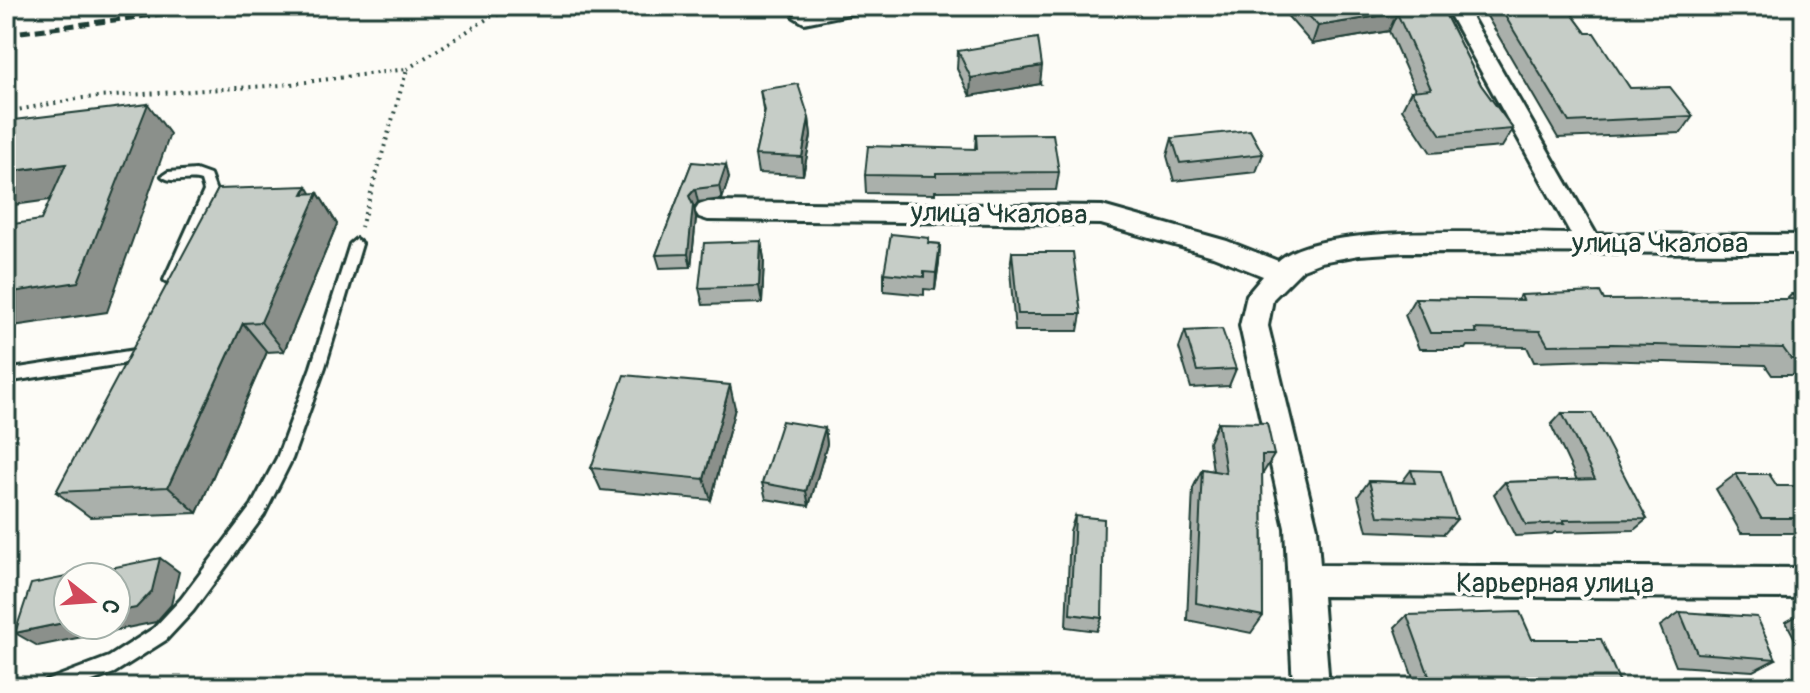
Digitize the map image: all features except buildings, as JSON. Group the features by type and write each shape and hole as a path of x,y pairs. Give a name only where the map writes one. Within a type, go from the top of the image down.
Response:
{"street":[{"path":"804,17 862,6"},
{"path":"1455,6 1588,242"},
{"name":"улица Чкалова","path":"708,211 1102,215 1177,239 1218,248 1281,273"},
{"name":"улица Чкалова","path":"1311,687 1301,528 1254,326 1260,295 1281,273 1294,262 1359,246 1452,242 1804,244"},
{"name":"Карьерная улица","path":"1306,580 1355,583 1804,583"}],"lane":[{"path":"163,300 210,191 206,178 196,174 168,176"},
{"path":"52,687 114,664 160,634 187,605 258,510 284,459 304,407 356,244"},
{"path":"6,376 140,355 151,327"}],"path":[{"path":"6,112 83,98 283,85 407,69 490,17 524,6"},
{"path":"745,6 804,17"},
{"path":"356,244 407,69"}],"railway":[{"path":"6,34 224,6"}]}
